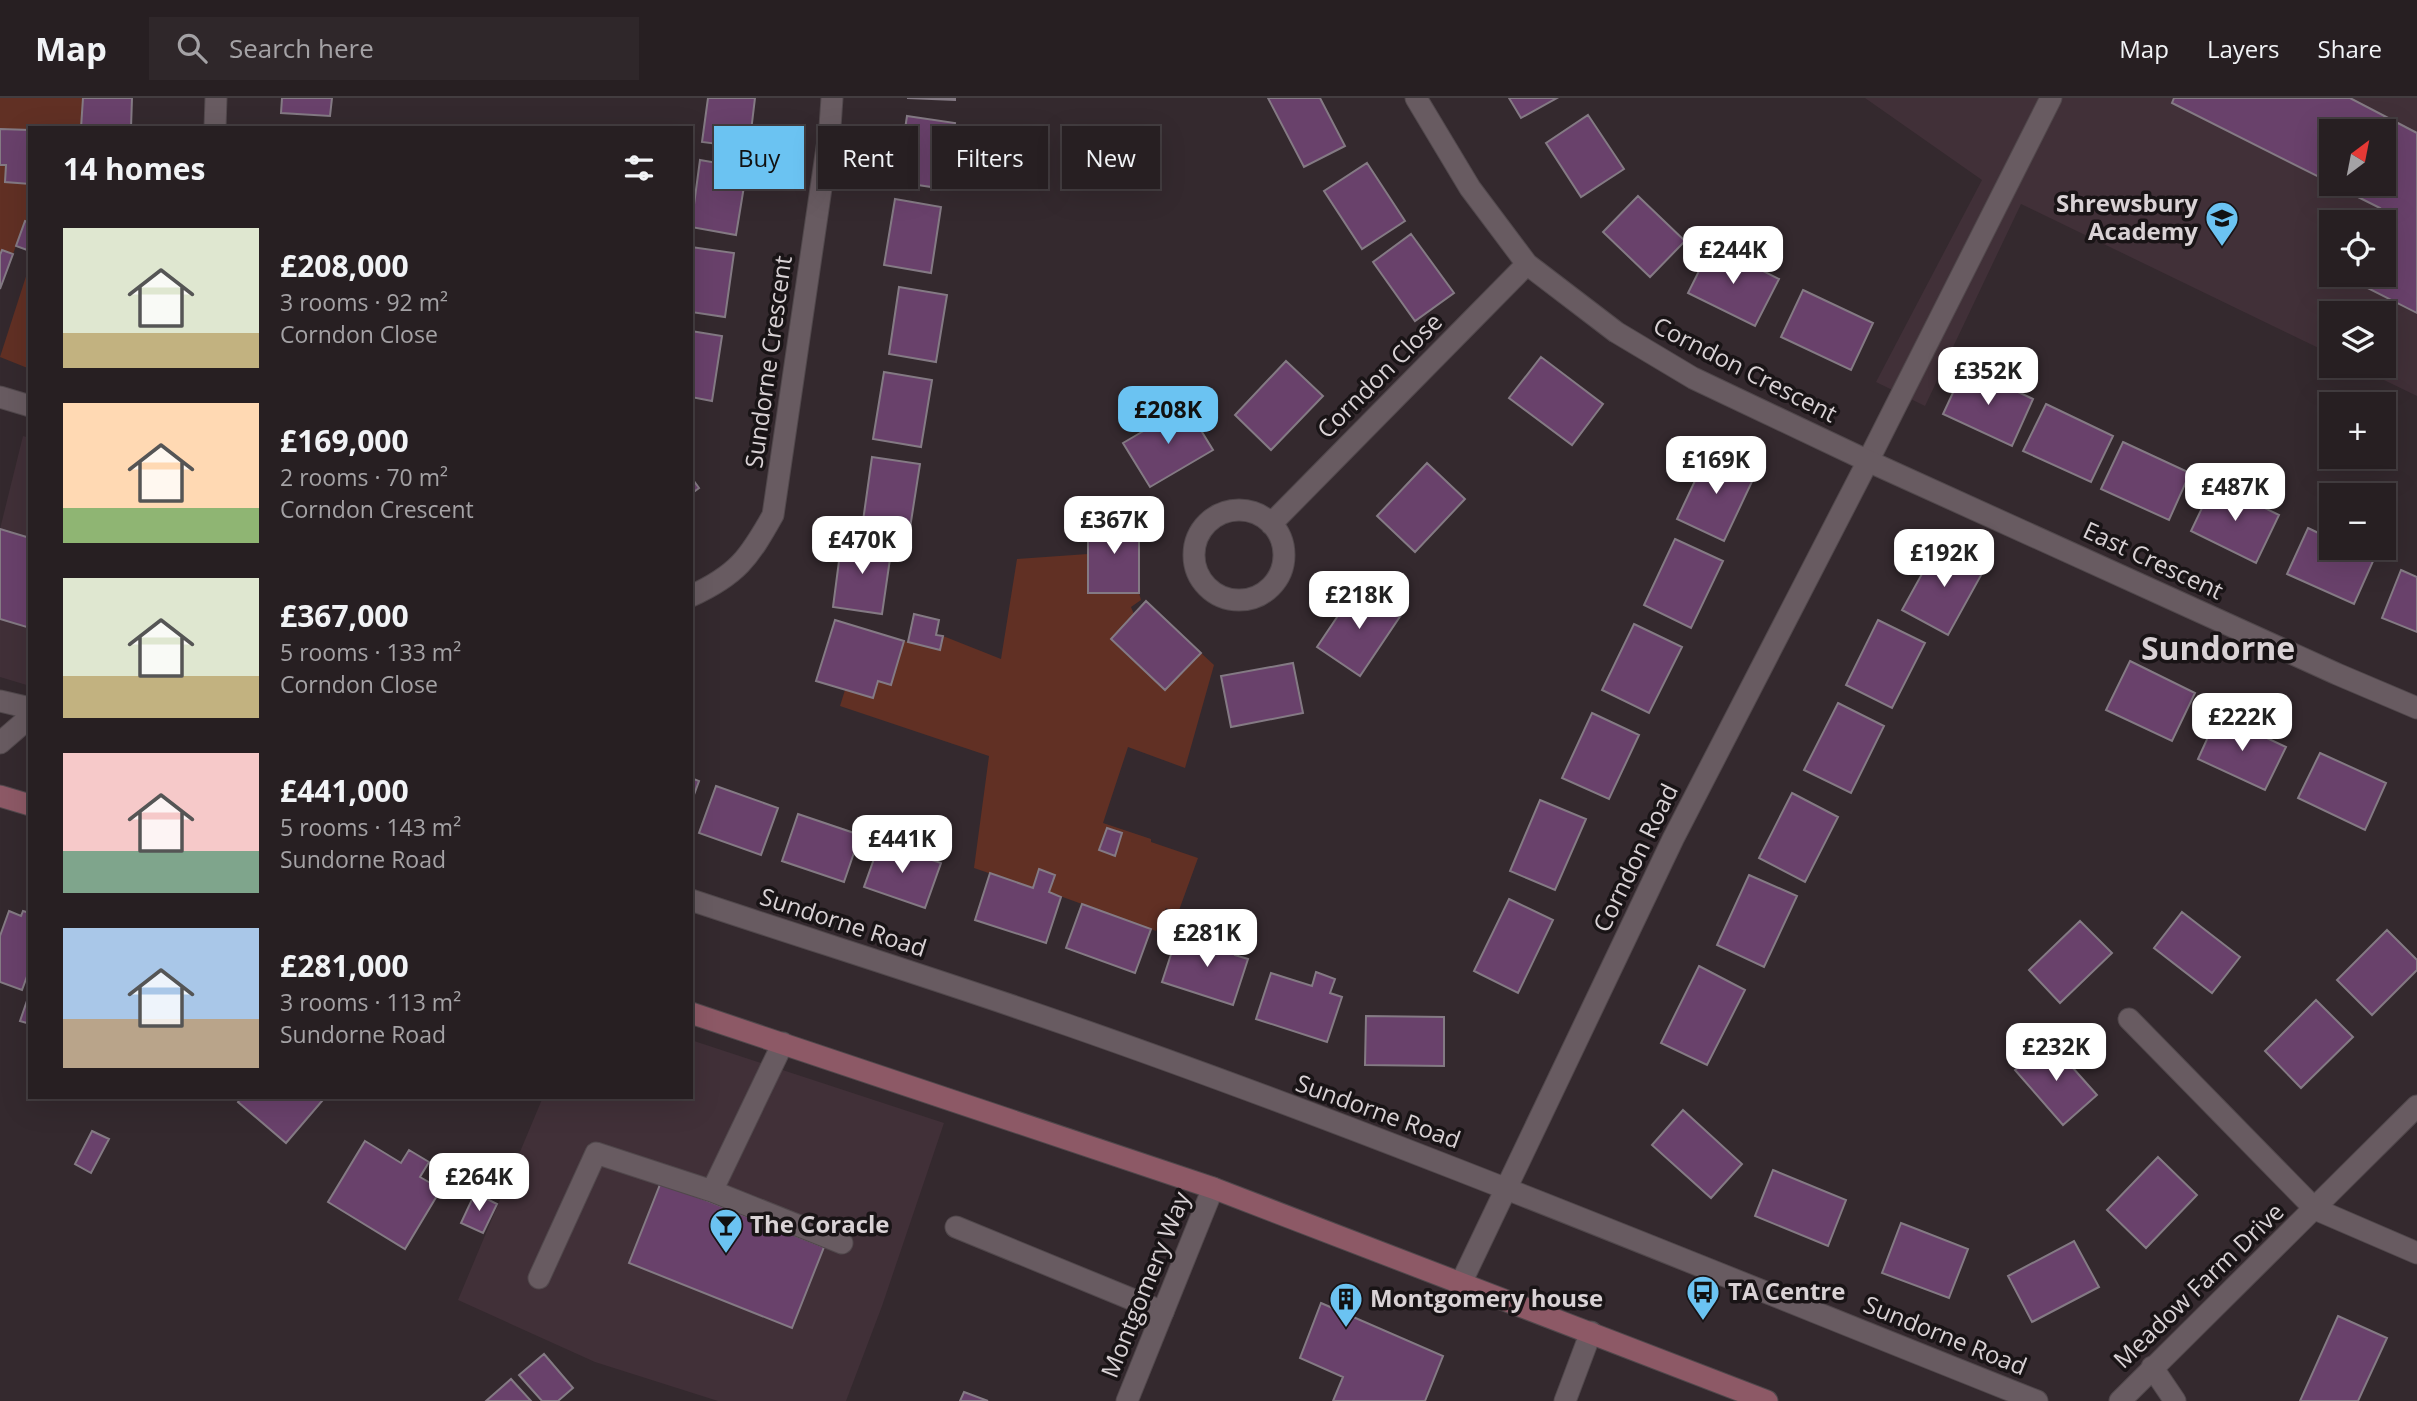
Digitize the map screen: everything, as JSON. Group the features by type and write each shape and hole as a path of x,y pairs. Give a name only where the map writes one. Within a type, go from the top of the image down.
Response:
{"main road":[{"path":"0,796 28,804"},
{"path":"693,1014 1213,1188 1767,1401"}],"street":[{"path":"215,126 216,98"},
{"name":"Sundorne Crescent","path":"693,595 729,576 753,550 773,515 832,98"},
{"name":"Corndon Crescent","path":"1416,98 1470,188 1527,264 1616,332 1693,378 1868,461"},
{"name":"Corndon Road","path":"1461,1283 1673,839 2051,98"},
{"name":"Corndon Close","path":"1271,524 1527,264"},
{"path":"0,397 28,405"},
{"name":"East Crescent","path":"1868,461 2417,708"},
{"path":"1238,511 1258,515 1271,524 1282,542 1284,554 1279,575 1273,585 1250,599 1235,600 1213,592 1199,576 1194,559 1200,534 1208,523 1223,514 1238,511"},
{"path":"0,701 28,708"},
{"path":"0,743 28,718"},
{"name":"Sundorne Road","path":"693,901 1067,1024 1507,1188 2037,1401"},
{"name":"Meadow Farm Drive","path":"2129,1018 2315,1209"},
{"path":"712,1191 783,1043"},
{"name":"Meadow Farm Drive","path":"2120,1401 2417,1106"},
{"path":"539,1278 596,1153 712,1191 842,1243"},
{"name":"Montgomery Way","path":"1127,1401 1213,1188"},
{"path":"2315,1209 2417,1253"},
{"path":"956,1227 1163,1312"},
{"path":"1565,1401 1591,1332"},
{"path":"2152,1367 2175,1401"}],"shaded area":[{"path":"0,98 83,98 81,126 0,129"},
{"name":"Shrewsbury Academy","path":"1865,98 2417,98 2417,396 2380,378 2396,378 2396,301 2319,301 2319,348 2021,204 1925,406 1876,382 1982,180"},
{"path":"0,165 6,165 6,182 28,184 28,223 25,222 13,254 2,250 0,255"},
{"path":"28,270 28,368 0,357"},
{"path":"23,436 28,437 28,685 0,677 0,529"},
{"path":"1088,554 1088,593 1139,593 1141,600 1131,607 1165,690 1201,653 1214,665 1185,768 1128,747 1103,823 1198,858 1178,913 1166,908 1156,931 1049,892 1054,875 1039,870 1033,888 974,868 989,756 840,706 845,690 872,698 878,681 891,685 904,641 940,649 943,636 1001,659 1017,559"},
{"path":"693,1041 944,1123 882,1306 846,1401 718,1401 595,1362 458,1300 542,1099 693,1099"}],"building":[{"path":"83,98 132,98 131,126 81,126"},
{"path":"282,98 332,98 330,116 281,113"},
{"path":"708,98 755,98 752,126 714,126 714,144 702,142"},
{"path":"907,98 955,98 955,100"},
{"path":"1268,98 1320,98 1345,146 1304,167"},
{"path":"1509,98 1557,98 1521,118"},
{"path":"2174,98 2350,98 2390,119 2319,119 2319,177 2172,103"},
{"path":"1588,115 1624,169 1581,197 1546,143"},
{"path":"907,116 955,123 955,126 932,126 932,187 918,185 918,126 905,126"},
{"path":"2396,122 2417,133 2417,313 2366,287 2396,287 2396,210 2379,210 2380,208 2356,196 2396,196"},
{"path":"0,129 28,130 28,184 5,182 6,165 0,165"},
{"path":"700,160 714,162 714,189 744,189 736,235 693,227"},
{"path":"1367,163 1405,221 1362,249 1324,191"},
{"path":"1638,196 1685,241 1650,277 1603,232"},
{"path":"895,199 941,207 931,273 884,265"},
{"path":"25,221 28,222 28,250 16,246"},
{"path":"1411,234 1454,293 1415,321 1373,262"},
{"path":"1712,245 1779,279 1755,326 1688,293"},
{"path":"693,247 734,253 725,317 693,312"},
{"path":"2,250 13,254 0,289 0,255"},
{"path":"899,287 947,295 936,362 889,354"},
{"path":"1803,290 1873,323 1851,370 1781,337"},
{"path":"693,331 722,336 712,401 693,397"},
{"path":"1541,357 1603,404 1572,445 1509,398"},
{"path":"1286,361 1323,396 1271,450 1235,415"},
{"path":"1965,367 2033,399 2012,446 1943,414"},
{"path":"884,372 932,380 921,447 873,439"},
{"path":"2046,404 2113,436 2091,482 2023,451"},
{"path":"1186,406 1213,450 1150,487 1123,443"},
{"path":"2123,442 2190,473 2169,520 2101,489"},
{"path":"1709,451 1756,473 1724,541 1677,519"},
{"path":"872,457 920,464 910,528 863,521"},
{"path":"1427,463 1465,499 1415,552 1377,516"},
{"path":"693,480 699,488 693,492"},
{"path":"2214,483 2279,515 2256,563 2191,531"},
{"path":"1088,518 1139,518 1139,593 1088,593"},
{"path":"2308,528 2319,533 2319,560 2374,560 2354,604 2287,574"},
{"path":"0,529 28,537 28,627 0,619"},
{"path":"842,538 892,545 882,614 833,607"},
{"path":"1675,539 1723,561 1691,628 1644,605"},
{"path":"1939,543 1985,568 1948,635 1902,610"},
{"path":"2401,570 2417,577 2417,632 2382,618"},
{"path":"1358,586 1401,615 1360,676 1317,647"},
{"path":"1146,601 1201,653 1165,690 1111,639"},
{"path":"914,614 939,620 936,635 943,636 940,650 908,642"},
{"path":"835,620 904,641 891,685 878,681 873,698 816,681"},
{"path":"1878,620 1925,643 1892,708 1846,685"},
{"path":"1634,624 1682,647 1649,713 1602,690"},
{"path":"2130,661 2195,693 2172,741 2106,710"},
{"path":"1293,663 1303,713 1231,727 1221,676"},
{"path":"1838,703 1884,726 1851,793 1804,770"},
{"path":"1592,713 1639,735 1609,799 1562,778"},
{"path":"2218,715 2286,747 2265,790 2198,759"},
{"path":"2320,753 2386,783 2365,830 2298,798"},
{"path":"693,779 699,781 693,798"},
{"path":"716,786 778,808 761,855 699,833"},
{"path":"1792,793 1838,817 1805,882 1759,858"},
{"path":"1540,800 1586,819 1555,890 1510,871"},
{"path":"798,814 860,835 844,882 782,861"},
{"path":"1107,828 1122,833 1115,856 1099,850"},
{"path":"880,842 941,863 925,908 864,887"},
{"path":"1039,869 1055,875 1049,892 1061,897 1046,943 975,920 990,873 1033,888"},
{"path":"1749,875 1797,896 1764,967 1717,945"},
{"path":"1509,899 1553,920 1518,993 1474,971"},
{"path":"1082,904 1151,929 1135,973 1066,948"},
{"path":"9,911 21,916 23,911 28,912 28,974 22,990 0,982 0,936"},
{"path":"2182,912 2240,957 2212,993 2154,948"},
{"path":"2080,921 2112,953 2060,1003 2029,970"},
{"path":"2387,930 2417,960 2417,970 2372,1015 2337,980"},
{"path":"1177,936 1219,949 1223,936 1240,942 1235,955 1248,959 1233,1005 1162,982"},
{"path":"1699,966 1745,990 1707,1065 1661,1043"},
{"path":"1316,972 1335,979 1330,993 1342,997 1327,1042 1256,1019 1271,973 1312,986"},
{"path":"28,998 28,1023 20,1021"},
{"path":"2316,1000 2353,1037 2301,1088 2265,1051"},
{"path":"1366,1016 1444,1017 1444,1066 1365,1065"},
{"path":"2048,1040 2097,1095 2063,1125 2015,1070"},
{"path":"240,1099 322,1101 286,1143 238,1102"},
{"path":"1683,1110 1742,1164 1711,1198 1652,1145"},
{"path":"92,1131 109,1139 91,1173 75,1164"},
{"path":"365,1141 401,1163 409,1150 429,1162 420,1177 441,1189 405,1249 328,1202"},
{"path":"2158,1157 2197,1195 2146,1248 2107,1210"},
{"path":"1773,1170 1846,1200 1828,1246 1755,1216"},
{"name":"The Coracle","path":"661,1182 824,1247 792,1328 629,1263"},
{"path":"475,1193 497,1204 483,1233 461,1223"},
{"path":"1901,1223 1968,1249 1949,1298 1882,1273"},
{"path":"2074,1241 2099,1287 2032,1322 2008,1276"},
{"name":"Montgomery house","path":"1321,1303 1443,1356 1425,1401 1333,1401 1343,1377 1300,1358"},
{"path":"2338,1316 2387,1338 2358,1401 2300,1401"},
{"path":"544,1354 573,1388 558,1401 542,1401 519,1375"},
{"path":"511,1379 531,1401 486,1401"},
{"path":"964,1392 988,1401 960,1401"}],"place":[{"name":"Shrewsbury Academy","path":"2222,248"},
{"name":"The Coracle","path":"726,1255"},
{"name":"TA Centre","path":"1703,1322"},
{"name":"Montgomery house","path":"1346,1329"}],"district":[{"name":"Sundorne","path":"2218,649"}]}
